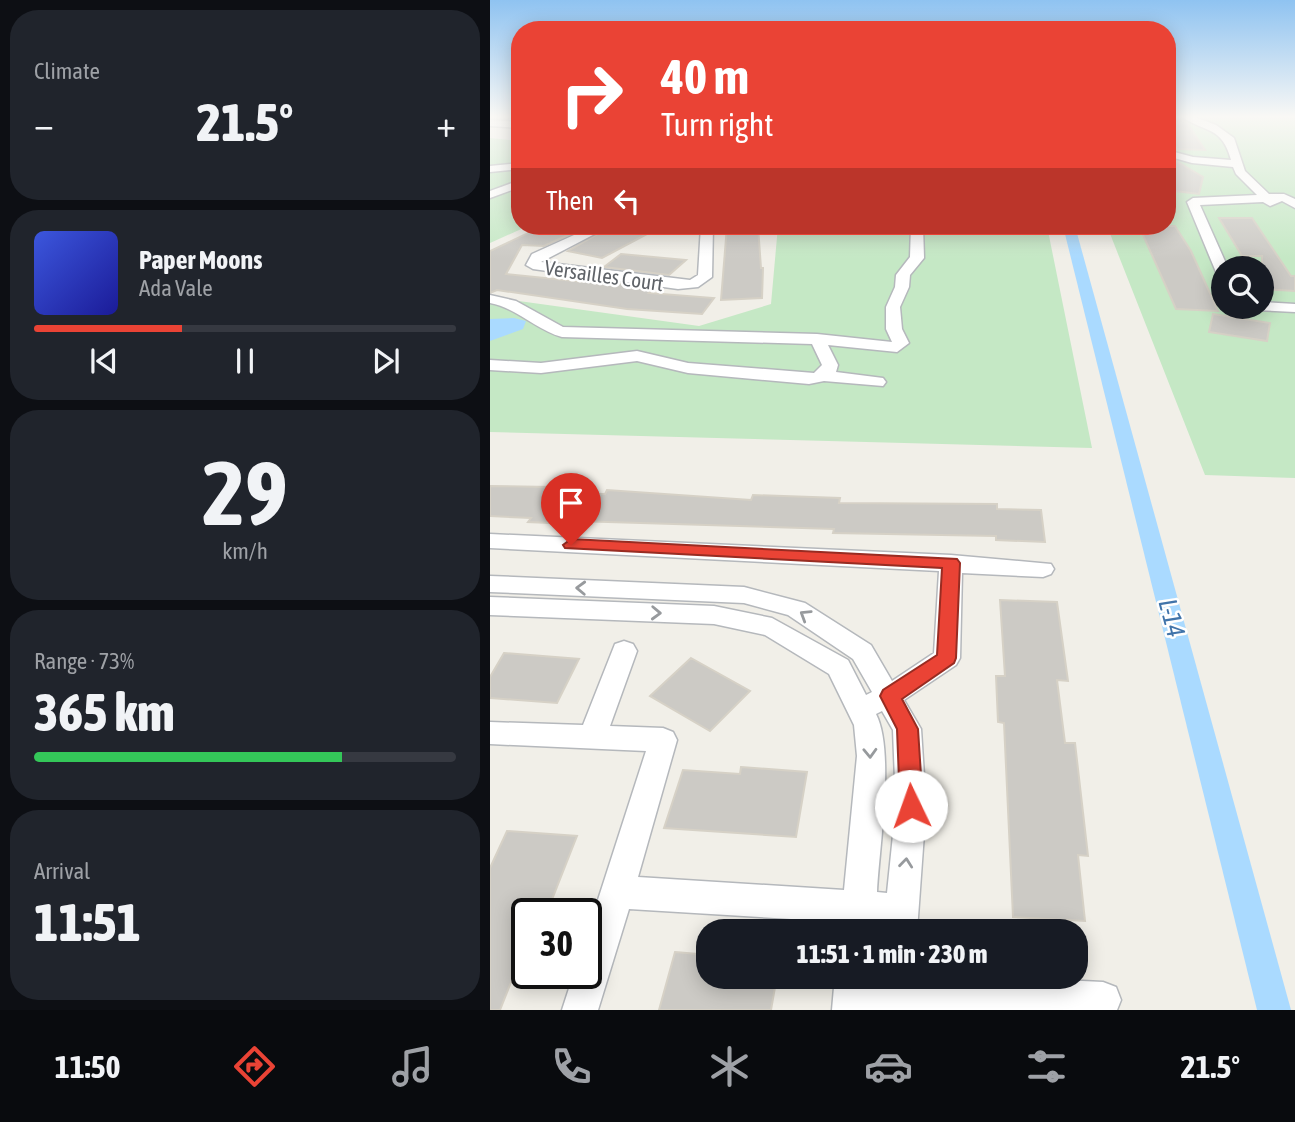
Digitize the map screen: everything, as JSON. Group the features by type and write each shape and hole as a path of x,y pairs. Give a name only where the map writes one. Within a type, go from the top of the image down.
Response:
{"street":[{"path":"1237,164 1244,178 1263,197 1295,218"},
{"path":"490,169 511,167"},
{"path":"490,195 511,187"},
{"path":"1216,256 1193,202 1283,197 1295,204"},
{"name":"Versailles Court","path":"585,235 537,257 533,265 626,279 693,284 705,277 707,235"},
{"path":"900,345 894,329 893,307 902,287 903,275 916,258 917,235"},
{"path":"490,299 507,302 552,330 562,332 817,339 885,347 900,345 918,352"},
{"path":"1274,307 1295,308"},
{"path":"817,339 831,365 825,376"},
{"path":"490,365 541,368 628,356 728,373 799,379 825,376 877,382"},
{"path":"490,541 1043,569"},
{"path":"860,709 891,696 947,658 951,563"},
{"path":"490,584 744,594 796,609 891,696 907,729 911,806 900,919"},
{"path":"490,606 714,615 772,627 851,660"},
{"path":"592,737 624,651"},
{"path":"618,892 858,919 871,756 868,725 860,709 851,660"},
{"path":"490,733 663,740 580,1010"},
{"path":"852,992 1103,1000"}],"green space":[{"path":"490,164 511,164 511,234 490,243"},
{"path":"1176,164 1295,164 1295,478 1205,475 1111,235 1176,235"},
{"path":"777,235 1049,235 1092,448 490,432 490,297 699,326 771,304"}],"water":[{"path":"514,318 526,321 523,329 490,341 490,319"}],"building":[{"path":"1176,164 1181,164 1203,177 1199,194 1176,191"},
{"path":"1219,218 1252,218 1291,276 1295,276 1295,291 1274,290 1274,256 1242,256"},
{"path":"1176,228 1191,251 1211,295 1211,311 1176,309 1143,235 1176,235"},
{"path":"524,235 568,235 544,246 522,245 506,274 584,282 588,279 654,288 649,293 714,298 702,314 627,309 497,290 490,293 490,251"},
{"path":"596,235 645,235 602,258 568,251"},
{"path":"726,235 759,235 763,268 762,298 721,300"},
{"path":"621,254 686,260 669,275 604,267"},
{"path":"1212,319 1245,319 1270,323 1267,341 1209,332"},
{"path":"490,486 550,487 547,492 605,494 607,490 751,500 753,495 840,498 839,503 997,504 997,509 1041,510 1045,542 996,540 996,536 833,533 834,529 528,522 531,518 490,516"},
{"path":"1000,600 1057,602 1068,681 1057,680 1065,743 1075,743 1088,856 1078,855 1085,919 1013,917 1004,723 998,722 996,676 1005,676"},
{"path":"504,653 579,659 557,703 490,698 490,677"},
{"path":"691,658 750,691 710,731 650,696"},
{"path":"741,767 807,772 796,837 664,828 683,770 740,774"},
{"path":"507,831 577,836 553,898 511,898 511,982 500,1010 490,1010 490,868"},
{"path":"675,952 696,954 696,989 775,989 771,1010 659,1010"}],"waterway":[{"name":"L-14","path":"1071,235 1274,1010"}],"route":[{"path":"571,545 951,563 947,658 891,696 907,729 911,806"}]}
